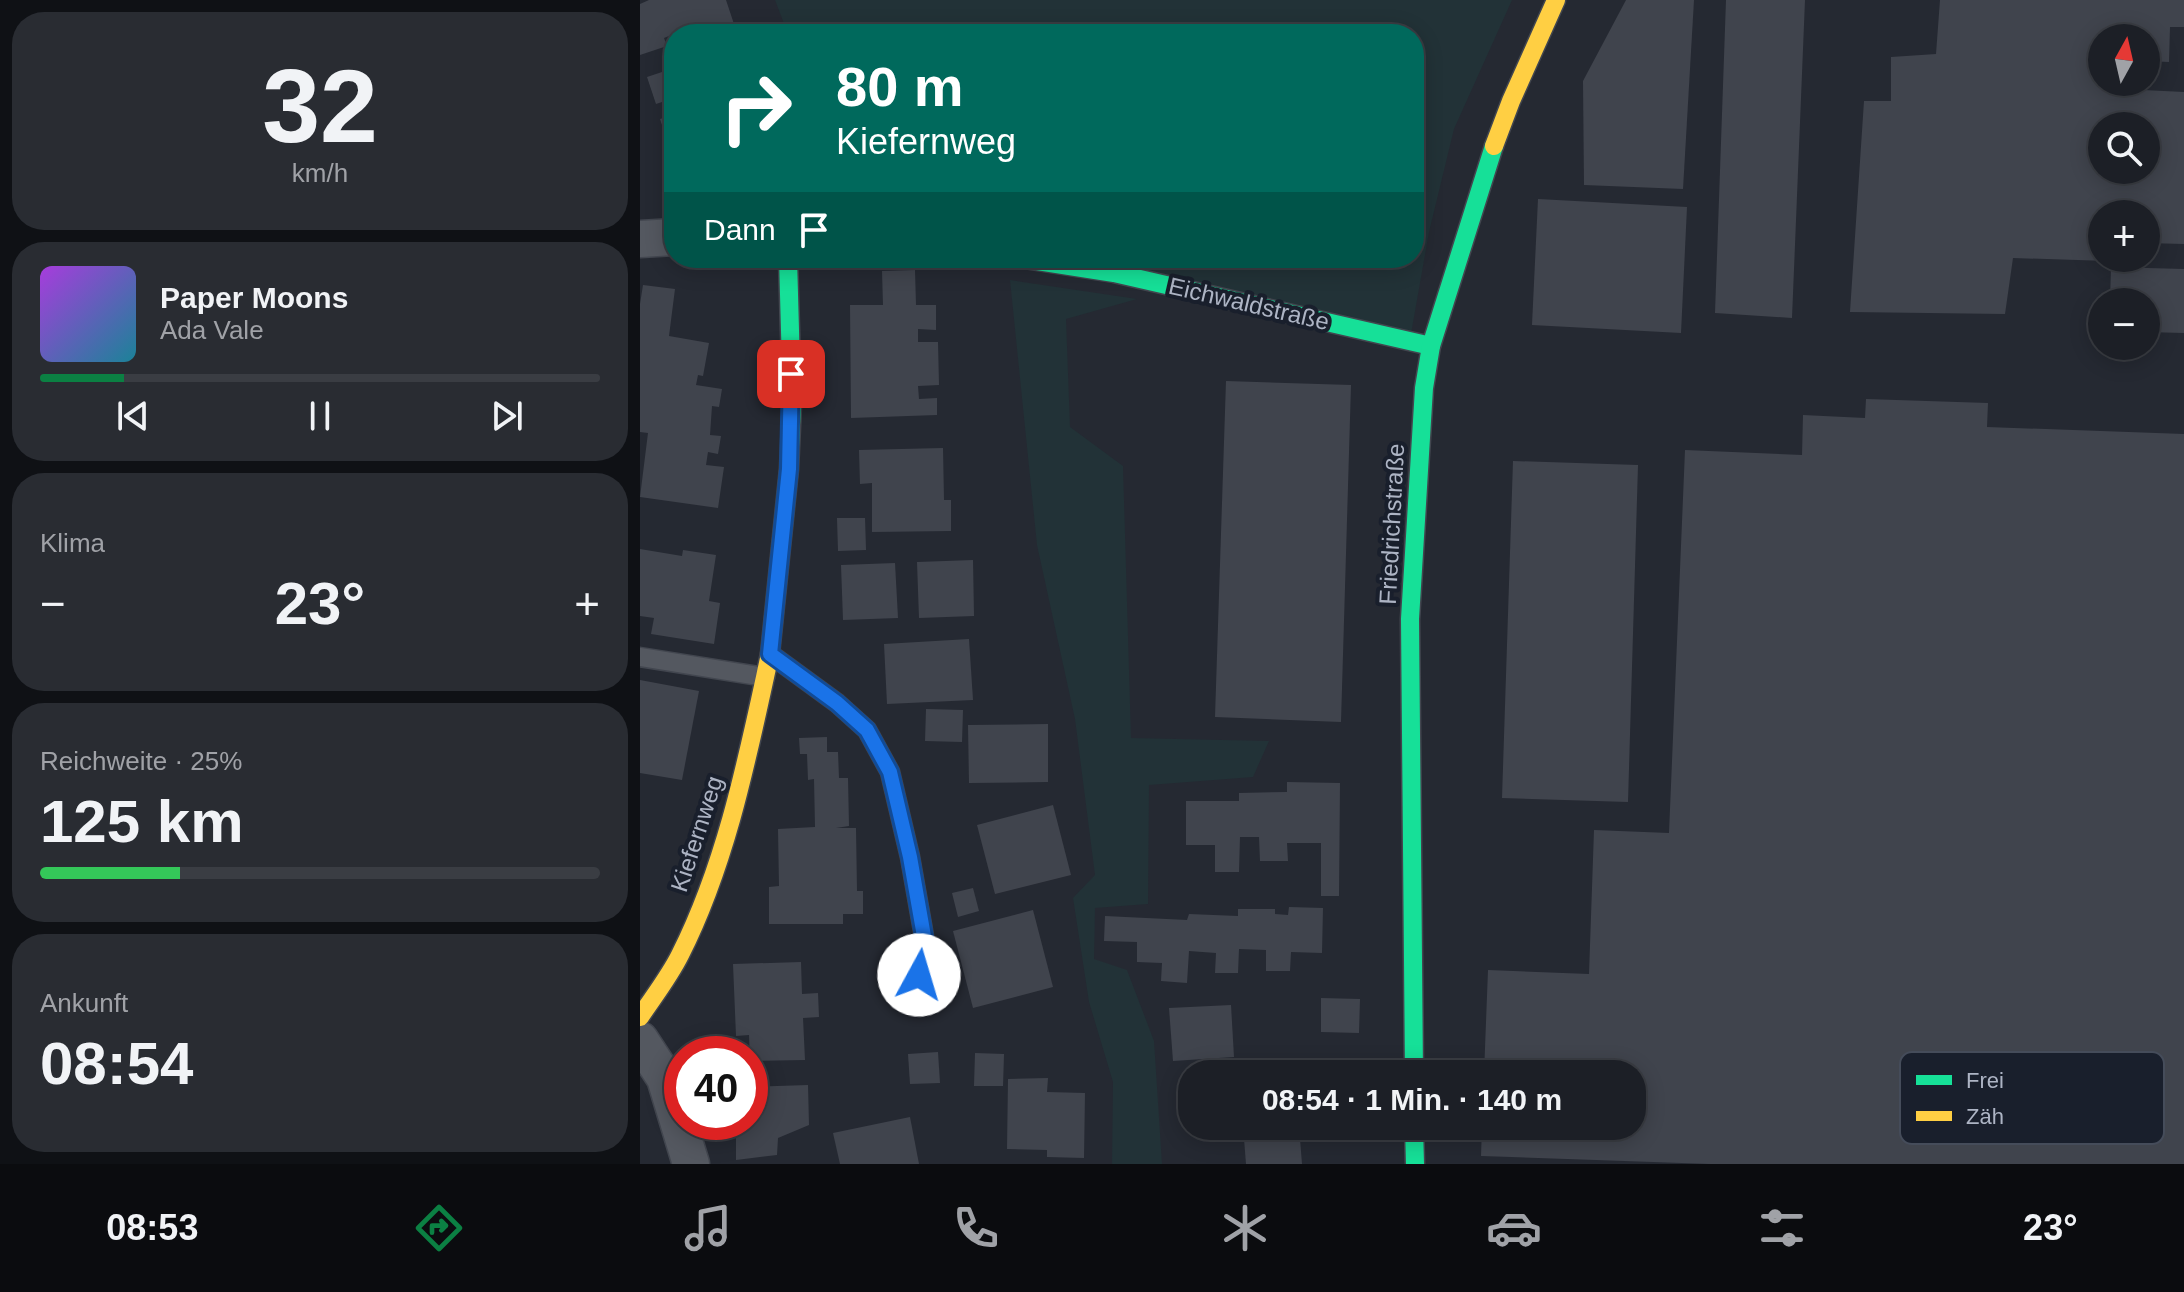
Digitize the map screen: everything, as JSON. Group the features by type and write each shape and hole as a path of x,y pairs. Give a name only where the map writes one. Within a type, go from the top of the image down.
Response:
{"street":[{"name":"Friedrichstraße","path":"1414,1060 1410,619 1424,388 1431,346 1484,174 1511,101 1556,0"},
{"path":"640,239 664,238"},
{"name":"Kiefernweg","path":"640,1017 682,951 711,874 741,783 770,654 789,469 792,403 788,268"},
{"name":"Eichwaldstraße","path":"1082,268 1431,346"},
{"path":"770,654 837,703 867,730 890,772 910,857 925,942 919,975 907,1004"},
{"path":"640,1040 665,1078 691,1164"},
{"path":"1414,1140 1415,1164"}],"lane":[{"path":"640,657 765,677"}],"shaded area":[{"path":"775,0 1512,0 1454,129 1424,260 1424,24 784,24"},
{"path":"1104,268 1423,268 1411,334"},
{"path":"1010,280 1137,299 1066,319 1070,427 1123,466 1131,738 1269,741 1253,777 1149,785 1148,904 1095,908 1094,959 1127,970 1154,1041 1162,1164 1112,1164 1113,1082 1089,1002 1073,898 1095,875 1075,719 1037,545"}],"building":[{"path":"649,0 726,0 734,24 664,24 664,47 640,55 640,4"},
{"path":"1626,0 1694,0 1683,189 1584,185 1583,81"},
{"path":"1726,0 1805,0 1792,318 1715,313"},
{"path":"1940,0 2184,0 2184,27 2170,27 2169,62 2160,62 2160,24 2088,24 2088,96 2160,96 2160,91 2184,92 2184,244 2160,243 2160,200 2088,200 2088,260 2013,258 2005,314 1850,312 1864,101 1891,101 1891,57 1936,54"},
{"path":"664,71 664,108 662,102 656,104 647,77"},
{"path":"1538,199 1687,207 1681,333 1532,325"},
{"path":"2184,269 2184,333 2160,332 2160,288 2110,288 2111,272"},
{"path":"915,270 916,305 936,305 936,330 918,329 918,342 938,342 939,385 918,386 919,399 937,398 937,415 851,418 850,305 883,305 882,271"},
{"path":"643,285 675,289 669,336 709,343 703,376 698,375 696,385 722,389 719,407 712,406 710,435 721,436 718,454 708,452 706,465 724,467 718,508 640,497 648,433 640,432 640,304"},
{"path":"1226,381 1351,385 1341,722 1215,717"},
{"path":"1866,399 1988,403 1987,427 2184,434 2184,1164 1710,1164 1481,1156 1482,1140 1646,1140 1646,1060 1485,1060 1488,970 1589,974 1594,830 1669,833 1685,450 1802,455 1803,415 1865,418"},
{"path":"943,448 944,500 951,500 951,531 872,532 872,483 860,484 859,450"},
{"path":"1513,461 1638,465 1628,802 1502,798"},
{"path":"837,518 865,518 866,550 838,551"},
{"path":"640,549 682,556 683,550 716,555 709,601 720,603 714,644 651,634 654,618 640,616"},
{"path":"973,560 974,616 919,618 917,562"},
{"path":"895,563 898,618 843,620 841,565"},
{"path":"969,639 973,700 887,704 884,644"},
{"path":"640,680 699,691 682,780 640,773"},
{"path":"926,709 963,710 962,742 925,741"},
{"path":"1048,724 1048,782 969,783 968,725"},
{"path":"827,737 827,752 838,752 839,778 848,778 849,826 836,828 856,828 857,891 863,891 863,914 843,914 843,924 769,924 769,887 779,886 778,829 815,827 814,779 808,780 807,754 800,754 799,738"},
{"path":"1287,782 1340,783 1339,896 1321,896 1321,843 1287,843 1288,861 1260,861 1259,837 1240,837 1239,872 1215,872 1215,845 1186,845 1186,801 1239,801 1239,793 1287,792"},
{"path":"1053,805 1071,875 995,894 977,825"},
{"path":"973,888 979,911 958,917 952,893"},
{"path":"1289,907 1323,908 1322,953 1291,952 1290,971 1266,971 1266,950 1239,949 1238,973 1215,973 1216,953 1189,951 1187,983 1161,981 1162,963 1137,962 1137,942 1104,941 1105,916 1187,920 1189,914 1238,916 1238,909 1275,909 1275,914 1288,915"},
{"path":"1033,910 1053,987 973,1008 953,931"},
{"path":"801,962 802,994 818,993 819,1017 803,1018 805,1060 768,1061 768,1036 736,1036 733,964"},
{"path":"1321,998 1360,999 1359,1033 1321,1032"},
{"path":"1231,1005 1234,1057 1173,1061 1169,1008"},
{"path":"938,1052 940,1083 910,1084 908,1054"},
{"path":"975,1053 1004,1054 1003,1086 974,1086"},
{"path":"1048,1078 1047,1092 1085,1093 1084,1158 1047,1157 1047,1150 1007,1149 1008,1079"},
{"path":"808,1085 809,1125 778,1138 777,1155 736,1160 736,1140 768,1140 768,1086"},
{"path":"910,1117 919,1164 840,1164 833,1133"},
{"path":"1244,1140 1300,1140 1302,1164 1246,1164"}],"traffic: fast":[{"path":"1414,1060 1410,619 1424,388 1431,346 1494,146"},
{"path":"788,268 792,403 789,469 770,654 837,703 867,730 890,772 910,857 925,942 919,975 907,1004"},
{"path":"1082,268 1431,346"},
{"path":"1414,1140 1415,1164"}],"traffic: slow":[{"path":"1494,146 1556,0"},
{"path":"640,1017 680,955 711,883 734,808 770,654"}],"route":[{"path":"791,374 789,469 770,654 837,703 867,730 890,772 910,857 925,942 919,975"}]}
